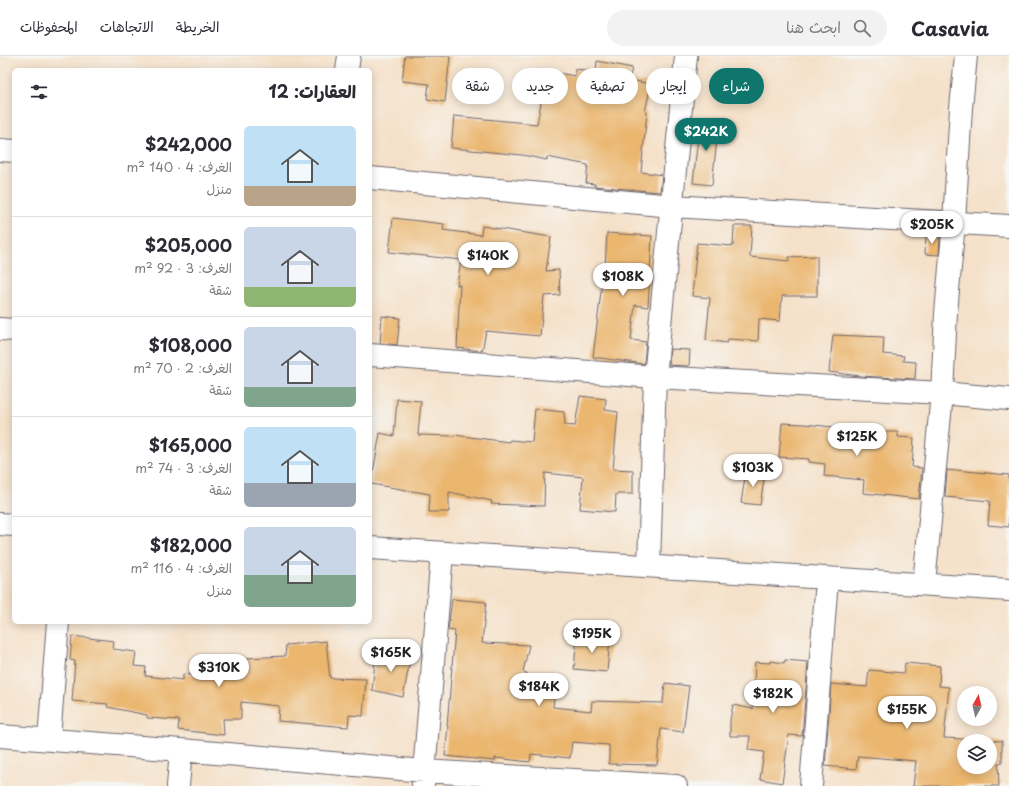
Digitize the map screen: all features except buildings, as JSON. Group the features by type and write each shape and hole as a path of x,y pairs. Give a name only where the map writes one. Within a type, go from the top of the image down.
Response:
{"street":[{"path":"347,68 348,56"},
{"path":"649,566 655,377 686,56"},
{"path":"924,584 942,393 960,116 966,56"},
{"path":"0,150 12,151"},
{"path":"372,178 672,206 1009,226"},
{"path":"0,329 12,330"},
{"path":"372,355 655,377 942,393 1009,399"},
{"path":"0,524 12,525"},
{"path":"372,548 1009,590"},
{"path":"423,779 442,553"},
{"path":"811,786 827,579"},
{"path":"49,740 58,624"},
{"path":"0,736 181,750 423,779 676,786"},
{"path":"178,786 181,750"}]}
